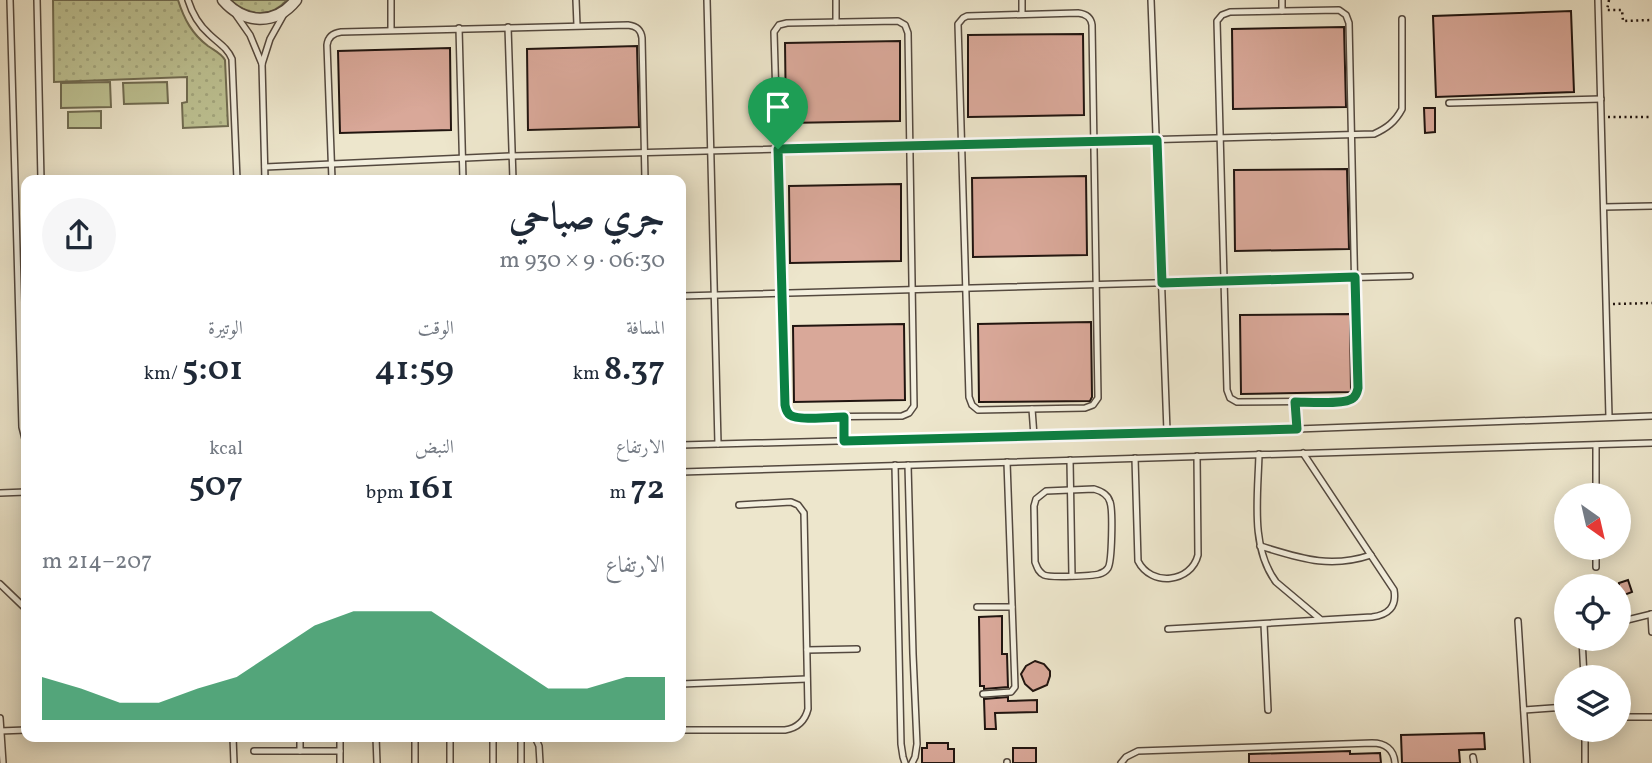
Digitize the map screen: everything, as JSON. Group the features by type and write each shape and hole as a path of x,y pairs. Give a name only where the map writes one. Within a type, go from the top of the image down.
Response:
{"street":[{"path":"223,0 232,10 253,19 275,16 286,11 296,0"}],"lane":[{"path":"10,0 21,391"},
{"path":"37,0 41,175"},
{"path":"188,0 198,23 225,48 232,60 237,175"},
{"path":"391,0 391,30"},
{"path":"576,0 577,26"},
{"path":"707,0 718,444"},
{"path":"836,0 836,22"},
{"path":"1022,0 1022,14"},
{"path":"1151,0 1167,432"},
{"path":"1282,0 1282,11"},
{"path":"1598,0 1609,417"},
{"path":"232,10 250,36 262,64"},
{"path":"1339,10 1348,18 1358,388 1356,396 1349,401 1237,402 1230,398 1227,390 1217,26 1219,18 1230,12 1282,11 1339,10"},
{"path":"265,175 262,64 270,39 286,11"},
{"path":"1082,13 1091,22 1098,394 1096,402 1085,408 978,410 970,401 958,24 967,16 1022,14 1082,13"},
{"path":"265,167 512,156 1374,134 1386,129 1402,109 1402,19"},
{"path":"898,21 908,29 914,402 912,410 901,415 794,417 786,409 774,32 783,23 836,22 898,21"},
{"path":"332,175 328,40 337,32 632,25 641,33 645,175"},
{"path":"508,27 513,175"},
{"path":"459,28 463,175"},
{"path":"1449,103 1601,99"},
{"path":"1604,207 1652,206"},
{"path":"686,296 1410,276"},
{"path":"1295,402 1297,429"},
{"path":"1032,409 1034,436"},
{"path":"686,445 1297,429 1652,416"},
{"path":"844,417 844,441"},
{"path":"686,472 1652,443"},
{"path":"1596,445 1596,483"},
{"path":"1168,629 1378,616 1388,613 1395,600 1394,590 1303,453"},
{"path":"1259,454 1258,536 1266,566 1276,582 1320,620"},
{"path":"1135,458 1138,561 1149,575 1161,578 1183,575 1189,572 1197,561 1197,456"},
{"path":"1070,460 1072,576"},
{"path":"983,694 1011,692 1015,689 1007,462"},
{"path":"895,465 901,744 905,763"},
{"path":"908,465 917,744 912,763"},
{"path":"1071,490 1099,490 1107,496 1111,506 1111,559 1108,567 1097,575 1051,576 1037,569 1036,499 1046,491 1071,490"},
{"path":"0,493 21,492"},
{"path":"686,730 785,730 804,720 808,709 804,513 798,505 791,502 739,505"},
{"path":"1260,546 1301,559 1323,562 1346,562 1371,555"},
{"path":"1596,560 1596,567"},
{"path":"0,584 21,604"},
{"path":"977,607 1012,607"},
{"path":"1631,619 1652,614 1652,632"},
{"path":"1518,621 1527,763"},
{"path":"1264,624 1268,710"},
{"path":"807,650 857,649"},
{"path":"900,654 913,654"},
{"path":"686,684 807,680"},
{"path":"1524,710 1554,709"},
{"path":"1631,717 1652,717"},
{"path":"0,718 3,763"},
{"path":"0,731 21,730"},
{"path":"233,742 234,763"},
{"path":"300,742 300,751"},
{"path":"340,742 340,763"},
{"path":"376,742 377,763"},
{"path":"415,742 415,763"},
{"path":"450,742 450,763"},
{"path":"493,742 493,763"},
{"path":"521,742 521,763"},
{"path":"537,742 540,763"},
{"path":"1585,742 1585,763"},
{"path":"1121,763 1138,751 1380,743 1392,751 1395,763"},
{"path":"254,751 340,751"}],"path":[{"path":"1609,0 1608,10 1622,10 1623,21 1652,20"},
{"path":"1601,117 1652,117"},
{"path":"1606,304 1652,303"}],"green space":[{"path":"53,0 178,0 193,31 225,60 228,126 183,128 182,103 187,102 187,77 54,82"},
{"path":"230,0 287,0 273,11 258,13 244,9"},
{"path":"110,82 111,107 61,108 61,83"},
{"path":"167,82 168,103 124,104 123,83"},
{"path":"101,111 101,128 68,128 68,112"}],"building":[{"path":"1571,11 1574,92 1436,97 1433,16"},
{"path":"1344,27 1346,107 1233,109 1232,29"},
{"path":"1083,34 1084,115 968,117 968,35"},
{"path":"900,41 900,121 786,123 785,43"},
{"path":"637,46 639,127 528,130 527,49"},
{"path":"450,48 451,130 340,133 338,51"},
{"path":"1424,108 1435,108 1435,132 1425,133"},
{"path":"1347,169 1349,249 1235,251 1234,170"},
{"path":"1086,176 1087,255 973,257 972,178"},
{"path":"901,184 901,261 790,263 789,186"},
{"path":"1350,314 1351,392 1241,394 1240,315"},
{"path":"1091,322 1090,401 979,402 978,324"},
{"path":"904,324 905,400 794,402 793,326"},
{"path":"1002,616 1002,654 1007,654 1008,687 984,689 984,686 980,686 979,617"},
{"path":"1035,661 1044,664 1050,671 1050,676 1047,685 1033,691 1025,684 1021,674 1026,666"},
{"path":"1008,697 1008,701 1037,700 1037,712 995,713 996,729 985,729 984,699"},
{"path":"1484,733 1485,749 1459,750 1460,763 1402,763 1401,735"},
{"path":"927,743 948,743 948,749 954,749 954,763 922,763 922,748 927,748"},
{"path":"1013,748 1036,748 1036,763 1013,763"},
{"path":"1350,751 1350,754 1380,753 1381,763 1249,763 1249,754"}],"route":[{"path":"1157,140 1162,283 1355,277 1356,396 1349,401 1295,402 1297,429 844,441 844,417 794,417 786,409 778,149 1157,140"}]}
